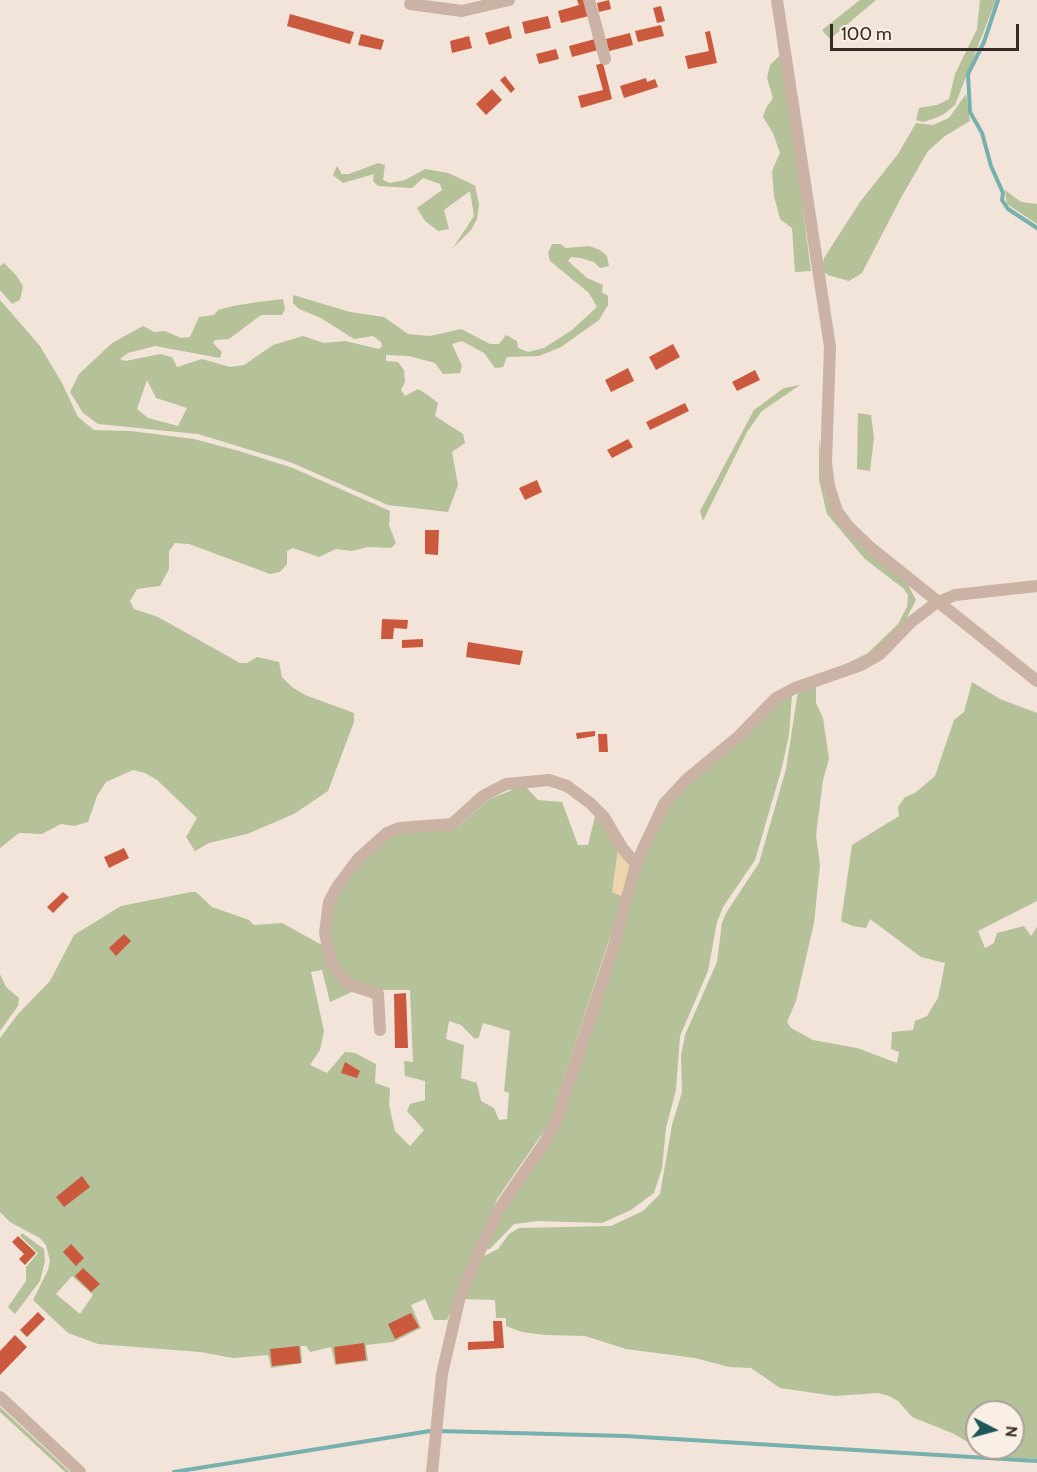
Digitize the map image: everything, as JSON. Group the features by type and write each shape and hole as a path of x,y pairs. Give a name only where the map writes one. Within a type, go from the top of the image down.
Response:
{"street":[{"path":"410,4 462,11 509,0"},
{"path":"589,0 605,59"},
{"path":"777,0 830,347 826,463 829,486 837,510 848,526 936,603 1037,681"},
{"path":"432,1472 437,1401 446,1346 460,1296 497,1212 545,1142 557,1118 613,949 636,864 664,804 687,779 740,736 776,698 795,688 861,664 880,654 911,622 936,603 955,596 1037,586"},
{"path":"380,1030 378,994 350,985 339,975 330,962 325,933 329,902 337,887 358,859 387,833 399,828 452,824 483,796 506,784 549,780 567,786 590,803 604,817 623,849 636,864"},
{"path":"0,1397 80,1472"}],"green space":[{"path":"860,0 876,0 830,39 822,30"},
{"path":"980,0 996,0 955,105 933,119 923,122 916,120 919,108 937,105 949,99 955,74 977,29"},
{"path":"781,54 811,271 795,272 792,228 780,219 774,196 772,171 780,153 773,133 763,117 773,98 767,78 770,65"},
{"path":"966,94 970,121 945,136 928,151 862,273 849,281 828,275 822,270 824,258 860,202 898,154 916,123 933,125 949,118"},
{"path":"378,163 385,165 383,180 390,183 405,180 425,169 448,173 475,186 479,204 477,219 471,230 453,248 474,216 470,191 444,210 449,229 438,231 425,221 417,208 442,190 440,184 423,178 412,188 378,186 373,181 374,174 343,183 333,175 337,166 342,174 349,174"},
{"path":"1005,190 1021,202 1037,204 1037,224 1007,204"},
{"path":"552,244 560,244 566,248 589,246 600,250 607,256 609,266 600,268 594,262 580,258 571,257 568,261 587,278 603,285 602,292 608,296 608,305 599,320 561,347 539,356 507,357 503,367 495,368 484,353 462,341 452,344 462,366 460,373 443,374 435,363 409,356 386,355 386,361 398,362 404,370 405,382 401,390 405,396 418,389 428,395 438,403 435,416 463,434 465,443 452,452 458,485 448,512 388,505 290,462 198,434 98,424 83,413 70,392 79,374 112,343 143,326 154,332 165,331 181,338 190,337 199,317 214,315 218,310 233,306 258,302 283,299 285,309 282,315 261,315 229,339 215,340 213,343 222,352 220,358 155,346 128,353 120,359 125,361 160,354 172,357 177,367 202,359 230,367 244,365 273,345 303,336 324,343 345,341 379,349 382,346 381,342 373,336 354,339 321,318 299,309 293,303 293,295 350,312 384,317 408,334 430,336 461,329 490,344 499,344 506,335 517,341 518,348 528,352 544,348 572,330 597,307 589,293 550,261 548,253","holes":["147,380 156,398 187,408 178,426 148,418 137,409"]},
{"path":"4,263 23,286 20,300 12,304 0,290 0,266"},
{"path":"0,300 40,346 62,383 78,417 94,430 131,431 194,439 239,451 293,468 390,511 389,525 396,543 391,548 368,547 352,551 336,549 319,557 293,548 287,551 287,564 280,572 270,574 189,544 175,543 169,551 169,569 160,586 137,589 130,601 134,609 158,617 240,663 247,663 257,657 279,662 282,677 292,687 305,695 354,713 354,722 328,791 294,814 247,834 209,843 195,851 186,837 197,818 157,780 145,773 133,770 106,782 97,796 88,822 74,826 61,824 42,834 19,833 0,848"},
{"path":"800,385 762,411 747,432 703,521 700,511 754,410 784,388"},
{"path":"858,413 871,415 874,438 870,471 857,469"},
{"path":"819,438 825,494 832,512 908,585 916,600 901,629 885,646 854,664 846,664 868,653 898,624 907,607 908,595 904,589 865,559 827,514 819,480"},
{"path":"972,682 1000,699 1037,713 1037,901 978,931 985,948 994,943 997,933 1024,926 1031,936 1037,927 1037,1459 1025,1458 1025,1400 965,1400 965,1440 912,1417 898,1401 889,1396 878,1393 835,1396 780,1388 751,1368 729,1367 695,1358 626,1349 585,1336 522,1332 506,1326 506,1318 496,1318 495,1300 463,1299 478,1259 498,1249 509,1234 519,1228 611,1226 643,1211 660,1194 672,1125 682,1092 681,1056 685,1035 717,962 722,923 726,913 759,863 786,769 798,691 816,685 816,703 823,718 829,759 823,780 816,835 820,865 814,923 796,1001 787,1022 791,1028 813,1040 857,1048 897,1063 899,1052 891,1049 892,1032 913,1030 915,1021 927,1016 938,998 945,963 921,957 870,919 866,928 841,921 852,845 899,816 898,807 905,797 915,793 935,776 954,720 964,712"},
{"path":"792,694 789,735 781,771 755,860 723,907 717,922 708,971 680,1036 676,1090 666,1128 662,1168 654,1193 631,1210 602,1223 538,1221 514,1224 490,1249 484,1250 498,1216 548,1144 638,864 668,804 776,701"},
{"path":"524,785 538,800 562,802 578,845 588,845 596,812 618,848 623,897 552,1115 544,1131 497,1199 447,1320 434,1320 425,1299 411,1305 421,1328 393,1342 366,1345 368,1361 335,1365 331,1347 310,1352 306,1346 301,1346 302,1363 271,1368 268,1355 233,1358 200,1352 98,1344 68,1333 33,1300 48,1270 50,1261 46,1245 40,1238 10,1222 0,1212 0,1038 18,1014 50,981 74,935 121,906 196,892 212,907 249,920 254,925 282,923 322,945 354,991 330,1002 322,970 311,972 324,1031 320,1050 310,1065 327,1073 345,1052 355,1053 376,1064 375,1083 390,1088 389,1105 395,1131 410,1146 424,1130 407,1111 410,1104 425,1100 425,1081 405,1076 404,1061 413,1062 410,990 381,990 353,982 333,958 329,912 349,877 374,848 399,832 459,826 488,800","holes":["449,1021 461,1025 475,1039 479,1037 483,1023 510,1031 504,1091 509,1093 507,1119 499,1120 494,1108 481,1101 477,1083 461,1078 464,1045 446,1039","72,1276 93,1295 80,1314 56,1294"]},
{"path":"0,974 6,987 19,998 18,1006 0,1031"},
{"path":"22,1233 44,1249 45,1261 40,1281 15,1314 8,1307 26,1281 26,1267 38,1253 20,1236"},
{"path":"0,1407 70,1472 65,1472 0,1412"}],"sand":[{"path":"618,848 631,863 623,897 612,892"}],"building":[{"path":"577,0 585,0 589,16 561,23 558,11 579,5"},
{"path":"609,0 611,9 599,12 597,3"},
{"path":"661,6 665,21 657,23 653,8"},
{"path":"290,14 354,32 350,44 287,26"},
{"path":"548,16 551,28 525,34 522,22"},
{"path":"661,25 664,36 638,42 635,31"},
{"path":"509,26 512,38 489,45 485,33"},
{"path":"710,31 717,63 688,69 685,56 709,51 705,32"},
{"path":"630,33 633,45 609,51 606,39"},
{"path":"361,34 384,40 381,50 358,45"},
{"path":"469,36 472,48 452,53 450,41"},
{"path":"595,39 598,50 572,57 569,46"},
{"path":"556,49 559,59 539,64 536,54"},
{"path":"603,63 612,99 581,108 578,96 603,90 596,65"},
{"path":"505,76 515,89 511,93 500,80"},
{"path":"646,78 647,82 655,79 658,87 624,98 620,86"},
{"path":"492,89 502,100 486,115 476,104"},
{"path":"673,344 680,357 656,370 649,357"},
{"path":"628,368 634,381 611,392 605,380"},
{"path":"755,370 760,380 737,391 732,382"},
{"path":"685,403 689,411 650,430 646,422"},
{"path":"628,439 633,447 612,458 607,450"},
{"path":"537,480 542,492 525,500 519,488"},
{"path":"425,530 439,530 438,555 425,554"},
{"path":"382,619 408,620 407,629 394,628 393,639 381,639"},
{"path":"423,639 423,647 402,648 402,640"},
{"path":"468,642 523,651 520,665 466,657"},
{"path":"595,731 595,736 577,739 576,733"},
{"path":"598,734 607,734 608,752 599,752"},
{"path":"124,848 129,858 109,868 104,857"},
{"path":"63,892 69,897 53,913 47,907"},
{"path":"124,934 131,941 116,956 109,948"},
{"path":"406,993 408,1048 395,1048 394,994"},
{"path":"345,1062 360,1071 357,1078 341,1073"},
{"path":"82,1176 90,1187 64,1207 56,1197"},
{"path":"18,1236 36,1253 25,1265 19,1259 24,1254 12,1242"},
{"path":"71,1244 84,1258 76,1266 63,1252"},
{"path":"83,1268 100,1284 91,1292 75,1276"},
{"path":"38,1312 45,1319 27,1337 20,1330"},
{"path":"411,1313 419,1327 395,1339 388,1324"},
{"path":"493,1321 502,1321 504,1348 468,1350 468,1342 494,1341"},
{"path":"15,1335 27,1347 0,1375 0,1351"},
{"path":"364,1343 366,1360 336,1364 334,1347"},
{"path":"299,1346 301,1363 272,1366 270,1349"}],"waterway":[{"path":"998,0 984,42 968,74 970,112 982,133 991,166 1003,193 1002,200 1008,209 1037,228"},
{"path":"174,1472 430,1431"},
{"path":"438,1431 625,1436 1037,1461"}]}
